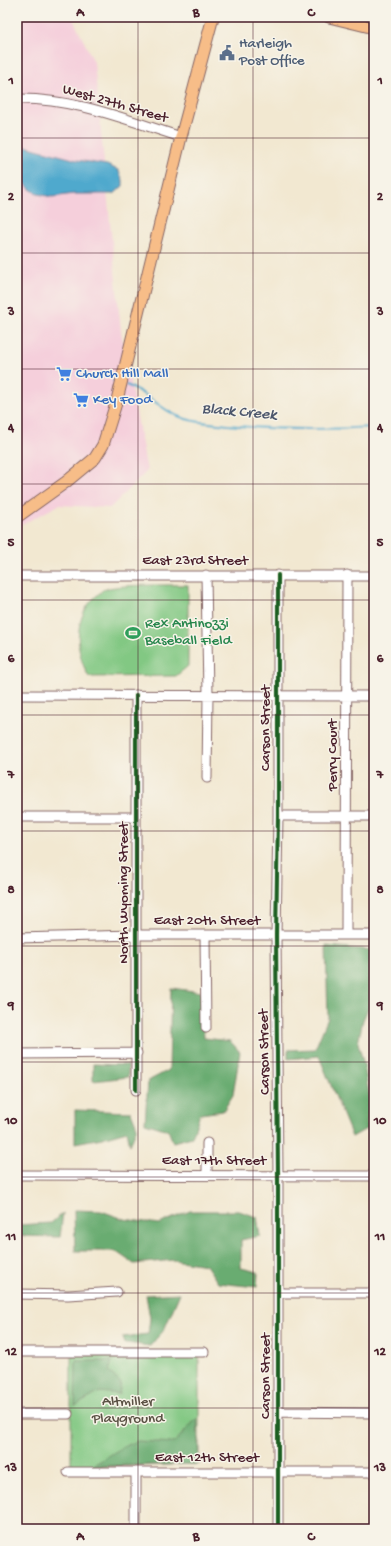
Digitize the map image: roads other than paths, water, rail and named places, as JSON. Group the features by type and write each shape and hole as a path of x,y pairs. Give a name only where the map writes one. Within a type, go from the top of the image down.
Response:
{"main road":[{"path":"17,517 66,482 95,458 103,446 117,400 181,137 213,17"},
{"path":"329,17 374,28"}],"street":[{"name":"West 27th Street","path":"17,99 36,98 65,102 86,107 181,137"},
{"path":"206,575 208,695 207,778"},
{"name":"Carson Street","path":"278,575 278,816 276,935 278,1529"},
{"name":"Perry Court","path":"346,935 347,575"},
{"name":"East 23rd Street","path":"17,576 374,576"},
{"path":"17,695 374,696"},
{"name":"North Wyoming Street","path":"136,695 136,1090"},
{"path":"278,816 374,816"},
{"path":"17,817 136,817"},
{"name":"East 20th Street","path":"17,938 135,935 374,935"},
{"path":"205,935 206,1028"},
{"path":"17,1054 137,1053"},
{"path":"207,1143 207,1175"},
{"name":"East 17th Street","path":"17,1175 374,1176"},
{"path":"17,1294 68,1295 117,1292"},
{"path":"278,1293 374,1293"},
{"path":"17,1352 204,1352"},
{"path":"278,1412 374,1412"},
{"path":"17,1414 68,1414"},
{"name":"East 12th Street","path":"68,1472 374,1472"},
{"path":"136,1472 136,1529"}],"water":[{"path":"17,144 77,160 107,165 118,170 123,180 123,186 114,194 74,194 52,197 38,194 30,189 17,174"}],"waterway":[{"name":"Black Creek","path":"113,380 118,382"},
{"name":"Black Creek","path":"126,385 141,392 170,412 186,419 196,421 246,427 283,429 374,427"}],"place":[{"name":"Harleigh Post Office","path":"227,53"},
{"name":"Church Hill Mall","path":"64,374"},
{"name":"Key Food","path":"81,400"},
{"name":"Rex Antinozzi Baseball Field","path":"133,633"}],"park label":[{"name":"Altmiller Playground","path":"128,1410"}]}
